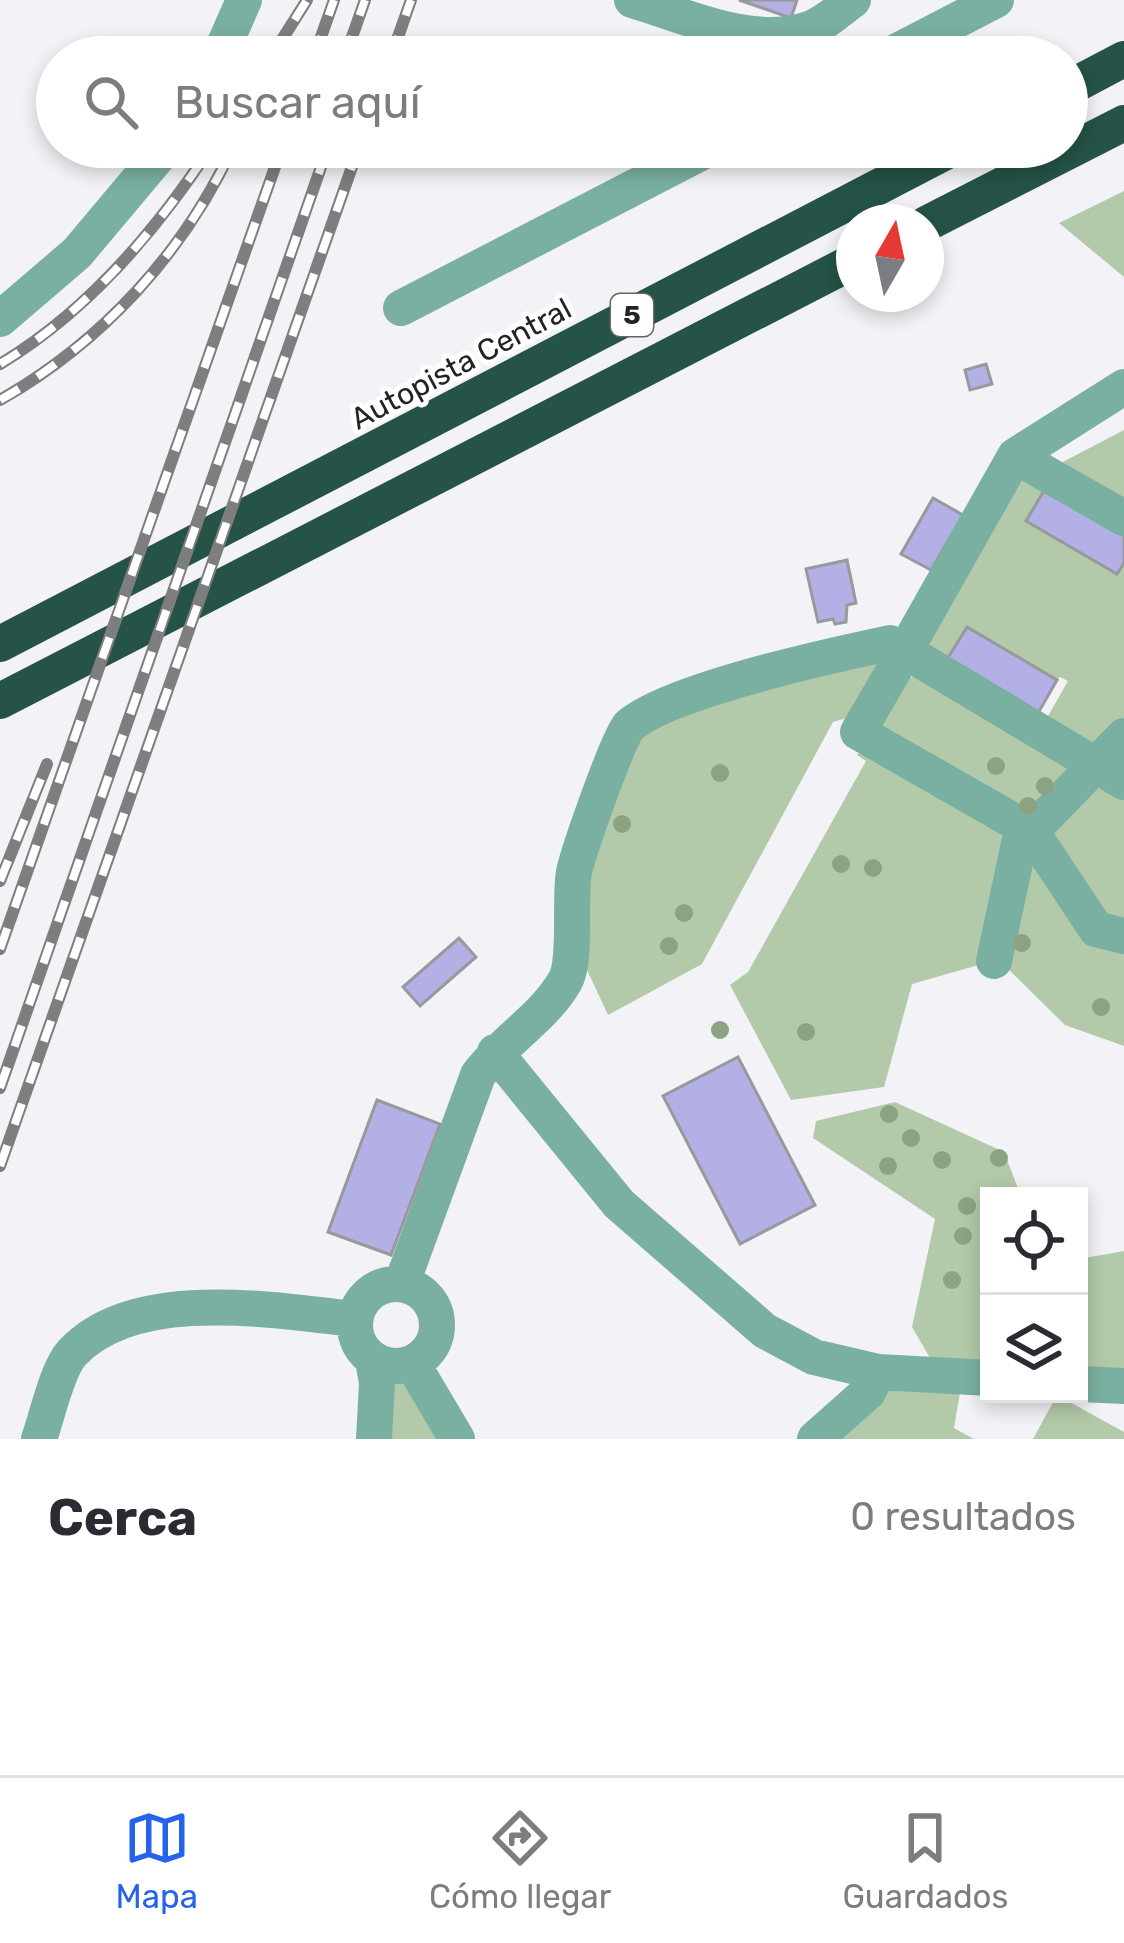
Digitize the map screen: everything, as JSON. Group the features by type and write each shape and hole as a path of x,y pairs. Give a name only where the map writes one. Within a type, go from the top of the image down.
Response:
{"highway":[{"path":"1088,78 1124,59"},
{"path":"1088,141 1124,123"},
{"name":"Autopista Central","path":"0,644 915,168"},
{"path":"944,215 1036,168"},
{"name":"5","path":"0,701 836,270"}],"lane":[{"path":"228,36 244,0"},
{"path":"632,0 737,32 770,36 810,30 853,0"},
{"path":"927,36 996,0"},
{"path":"0,319 77,253 150,168"},
{"path":"401,308 671,168"},
{"path":"1124,387 1015,456 858,732 1031,831 1096,929 1124,936"},
{"path":"1015,456 1124,518"},
{"path":"403,1283 478,1075 568,978 574,872 625,728 665,703 890,643 1110,772"},
{"path":"994,961 1019,844 1110,772 1124,736"},
{"path":"495,1052 619,1204 765,1330 814,1357 878,1372 980,1378"},
{"path":"388,1283 403,1283 429,1299 438,1329 432,1346 412,1363 387,1365 363,1350 354,1319 366,1295 388,1283"},
{"path":"39,1439 68,1357 106,1325 161,1310 277,1311 354,1319"},
{"path":"374,1360 374,1439"},
{"path":"412,1363 457,1439"},
{"path":"815,1439 868,1393 878,1372"},
{"path":"1088,1384 1124,1386"}],"green space":[{"path":"1124,191 1124,277 1059,223"},
{"path":"1124,430 1124,511 1057,465"},
{"path":"1012,476 1048,484 1026,521 1117,574 1124,563 1124,723 1100,747 1044,723 1068,681 1057,680 967,627 946,661 920,655"},
{"path":"873,657 885,666 854,716 833,722 702,964 608,1015 580,955 580,876 646,720"},
{"path":"920,675 1077,765 1032,820 878,723 900,680"},
{"path":"863,747 1007,827 982,964 912,984 884,1087 791,1100 730,985 748,972 866,761 857,755"},
{"path":"1099,775 1124,792 1124,927 1096,921 1046,826"},
{"path":"1032,859 1124,945 1124,1046 1065,1025 1004,965"},
{"path":"895,1102 1004,1152 1018,1187 980,1187 980,1362 930,1358 912,1327 935,1219 813,1138 816,1121"},
{"path":"1124,1251 1124,1372 1088,1369 1088,1257"},
{"path":"402,1377 444,1439 387,1439 391,1379"},
{"path":"892,1381 961,1387 954,1428 974,1439 830,1439"},
{"path":"1053,1403 1071,1403 1124,1432 1124,1439 1033,1439"}],"building":[{"path":"739,0 797,0 791,18"},
{"path":"986,364 992,384 970,390 965,370"},
{"path":"1048,484 1124,528 1124,563 1117,574 1026,521"},
{"path":"933,498 963,515 931,570 901,554"},
{"path":"847,560 856,603 847,605 846,622 818,622 806,569"},
{"path":"967,627 1057,680 1037,715 946,661"},
{"path":"459,938 476,957 420,1006 403,987"},
{"path":"738,1057 815,1205 740,1244 663,1096"},
{"path":"377,1100 440,1124 391,1255 328,1232"}],"railway":[{"path":"284,36 307,0"},
{"path":"321,36 334,0"},
{"path":"352,36 365,0"},
{"path":"398,36 411,0"},
{"path":"0,364 62,320 118,268 196,168"},
{"path":"0,400 72,351 136,292 190,224 222,168"},
{"path":"0,949 275,168"},
{"path":"0,1088 321,168"},
{"path":"0,1166 352,168"},
{"path":"0,881 47,764"}]}
